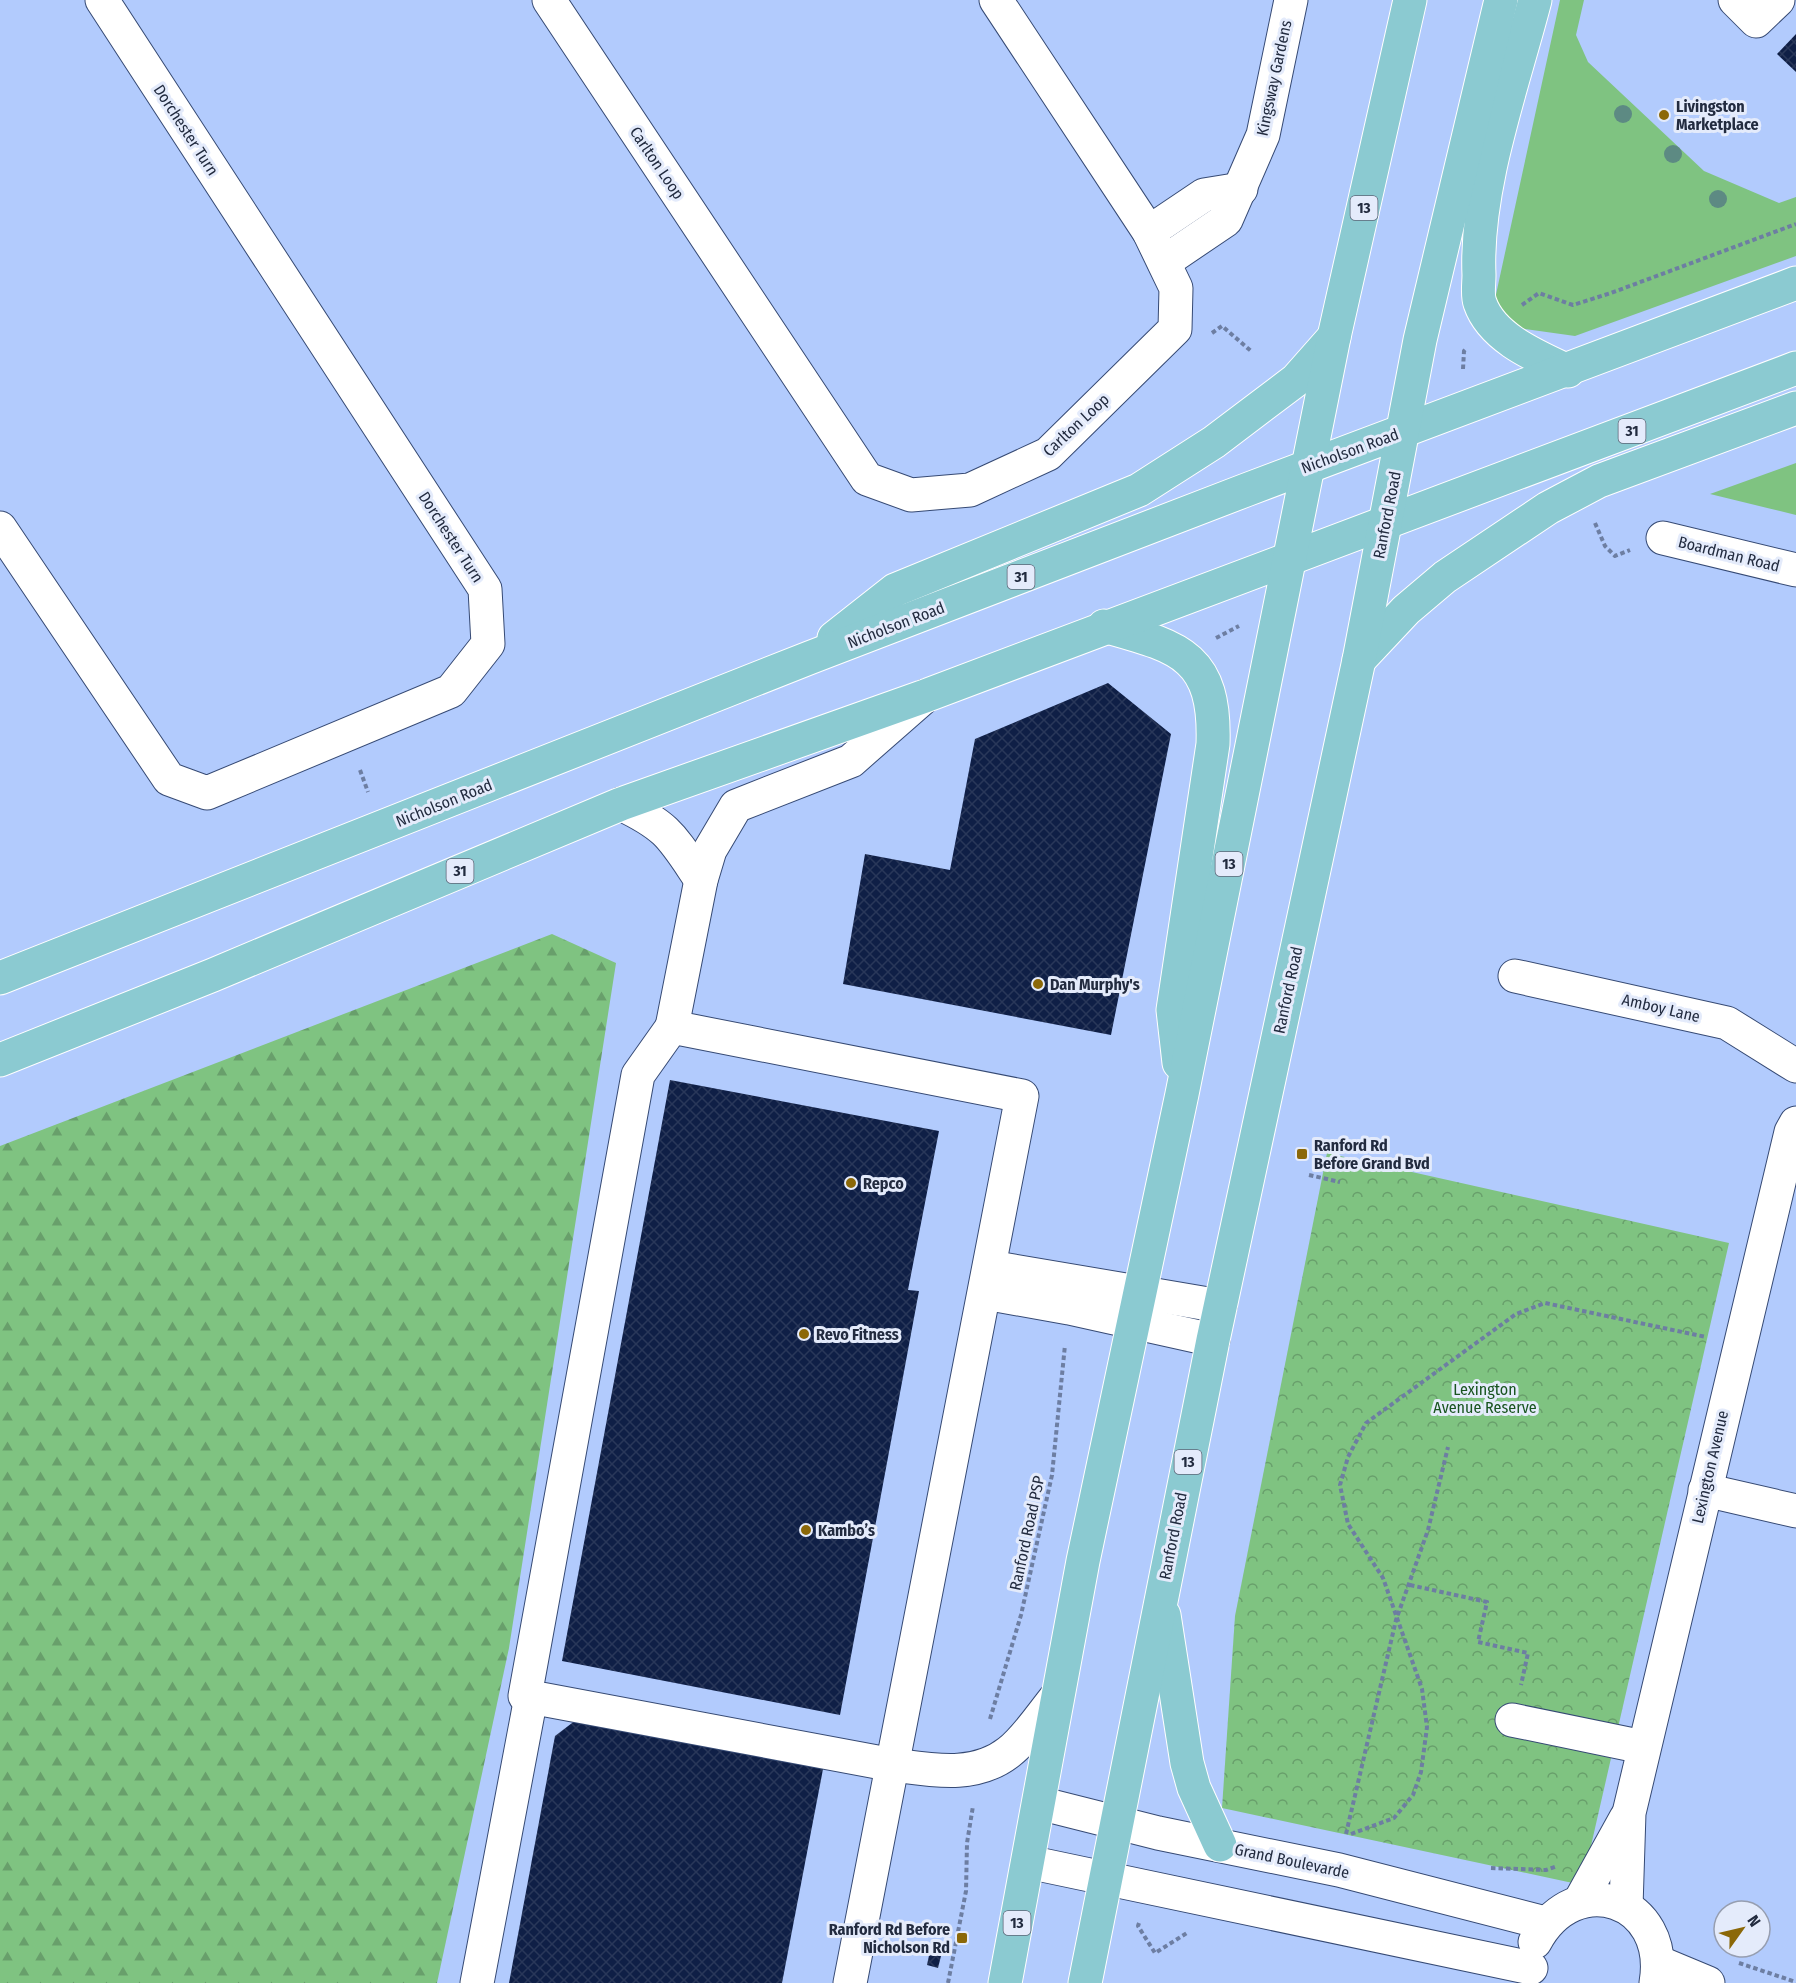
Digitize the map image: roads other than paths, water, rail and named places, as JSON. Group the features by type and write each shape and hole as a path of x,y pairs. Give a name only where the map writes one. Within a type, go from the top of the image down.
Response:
{"main road":[{"name":"13","path":"1005,1983 1029,1862 1057,1696 1182,1094 1334,337 1410,0"},
{"name":"Ranford Road","path":"1085,1983 1104,1877 1220,1306 1359,660 1420,340 1502,0"},
{"path":"1535,0 1488,180 1478,258 1480,302 1493,324 1527,352 1568,371"},
{"name":"Nicholson Road","path":"0,978 809,658 1309,466 1796,284"},
{"path":"809,658 895,590 1139,490 1214,442 1296,380 1334,337"},
{"name":"31","path":"0,1060 213,975 621,804 925,696 1104,626 1385,524 1796,368"},
{"path":"1359,660 1406,610 1445,577 1548,508 1599,481 1796,408"},
{"path":"1104,626 1166,644 1190,660 1206,686 1214,713 1213,744 1173,1011 1182,1094"},
{"path":"1161,1596 1186,1762 1194,1788 1220,1845"}],"street":[{"name":"Dorchester Turn","path":"0,528 169,779 207,793 451,691 488,644 485,589 102,0"},
{"name":"Carlton Loop","path":"549,0 867,480 911,495 970,490 1048,454 1175,329 1176,288 1164,262"},
{"path":"996,0 1149,232 1164,262"},
{"name":"Kingsway Gardens","path":"1164,262 1226,220 1263,135 1291,0"},
{"path":"1735,0 1756,21 1778,0"},
{"path":"1149,232 1204,195 1241,189"},
{"name":"Boardman Road","path":"1663,538 1796,570"},
{"path":"925,696 851,761 736,806 710,850 701,880 672,1027 638,1075 525,1696 893,1765 947,1772 981,1767 1009,1752 1057,1696"},
{"path":"621,804 654,819 675,839 701,880"},
{"name":"Amboy Lane","path":"1515,976 1727,1023 1796,1066"},
{"path":"672,1027 1022,1096 850,1983"},
{"name":"Lexington Avenue","path":"1626,1907 1629,1814 1643,1747 1791,1132 1796,1123"},
{"path":"987,1280 1136,1307 1220,1306"},
{"path":"1136,1307 1213,1340"},
{"path":"1705,1490 1796,1511"},
{"path":"477,1983 531,1697"},
{"path":"1512,1720 1643,1747"},
{"name":"Grand Boulevarde","path":"1039,1803 1115,1822 1339,1870 1545,1923"},
{"name":"Lexington Avenue","path":"1580,1901 1629,1814"},
{"path":"1029,1862 1104,1877 1533,1976 1534,1944 1545,1923 1560,1910 1580,1901 1604,1900 1626,1907 1644,1921 1655,1941 1658,1973 1708,1983"}],"place":[{"name":"Livingston Marketplace","path":"1664,115"},
{"name":"Dan Murphy's","path":"1038,984"},
{"name":"Ranford Rd Before Grand Bvd","path":"1302,1154"},
{"name":"Repco","path":"851,1183"},
{"name":"Revo Fitness","path":"804,1334"},
{"name":"Kambo’s","path":"806,1530"},
{"name":"Ranford Rd Before Nicholson Rd","path":"962,1938"}],"park label":[{"name":"Lexington Avenue Reserve","path":"1485,1398"}]}
